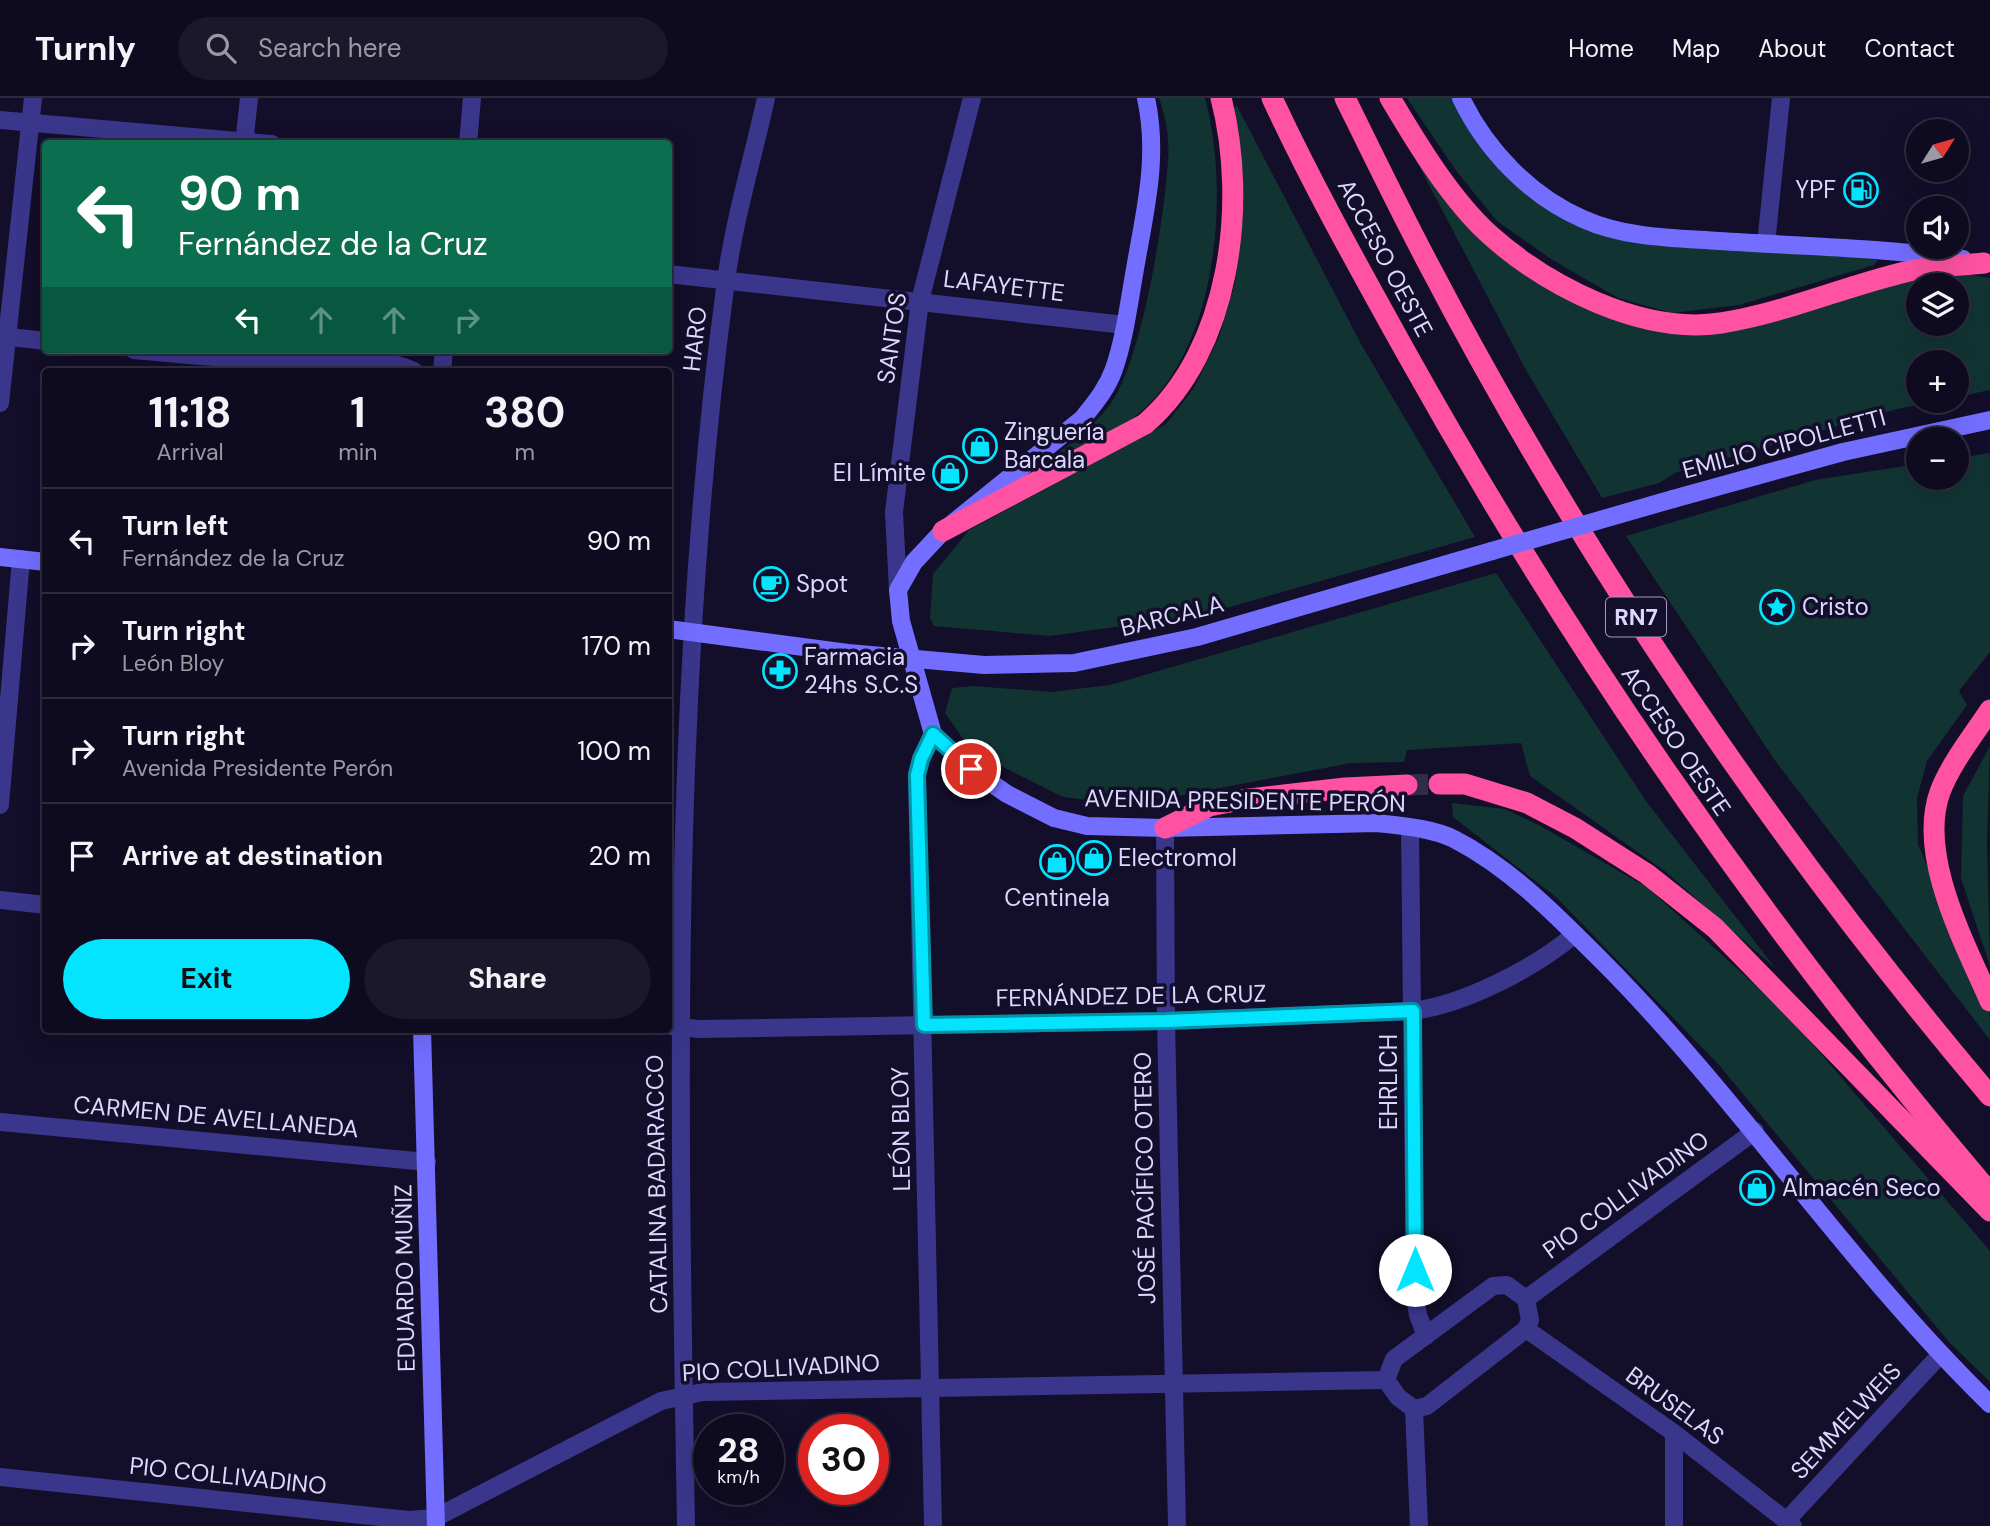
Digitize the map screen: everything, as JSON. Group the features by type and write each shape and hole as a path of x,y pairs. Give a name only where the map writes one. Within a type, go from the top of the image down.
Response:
{"highway":[{"path":"943,531 1145,424 1165,407 1181,387 1205,339 1228,255 1234,207 1221,98"},
{"name":"ACCESO OESTE","path":"1272,98 1353,258 1439,412 1614,698 1704,829 1833,1001 1990,1193"},
{"name":"ACCESO OESTE","path":"1345,98 1438,282 1532,449 1630,608 1825,887 1990,1096"},
{"path":"1390,98 1461,202 1488,233 1538,270 1643,320 1684,325 1719,323 1754,316 1906,272 1987,264"},
{"path":"1990,710 1949,772 1939,794 1933,840 1954,918 1990,1001"},
{"path":"1439,784 1465,784 1527,803 1575,828 1647,874 1724,937 1990,1211"},
{"path":"1165,828 1209,806 1241,800 1345,788 1407,785"}],"street":[{"path":"0,403 4,337 33,98"},
{"path":"244,140 249,98"},
{"path":"468,140 472,98"},
{"name":"HARO","path":"690,631 726,278 766,98"},
{"name":"SANTOS","path":"898,590 894,512 920,302 972,98"},
{"path":"933,734 901,621 898,590 914,562 943,531 1082,419 1100,397 1114,370 1125,325 1152,170 1153,130 1146,98"},
{"path":"1461,98 1488,143 1512,171 1539,194 1585,220 1654,236 1910,252 1987,264"},
{"path":"1766,244 1781,98"},
{"path":"0,120 231,140"},
{"name":"LAFAYETTE","path":"672,274 726,278 1125,325"},
{"path":"4,337 42,341"},
{"path":"170,354 223,360 344,364 377,361 400,364 408,368"},
{"path":"377,361 388,354"},
{"name":"EMILIO CIPOLLETTI","path":"1673,499 1843,452 1990,420"},
{"name":"BARCALA","path":"672,629 848,653 984,665 1051,665 1095,660 1197,637 1673,499"},
{"path":"0,557 42,562"},
{"path":"0,805 21,559"},
{"name":"CATALINA BADARACCO","path":"686,1526 674,1027 690,631"},
{"name":"AVENIDA PRESIDENTE PERÓN","path":"933,734 971,769 1007,794 1054,818 1087,826 1165,828 1377,823 1410,827 1451,838 1487,858 1525,887 1575,934 1679,1043 1940,1355 1990,1404"},
{"name":"LEÓN BLOY","path":"933,734 917,775 933,1526"},
{"name":"EHRLICH","path":"1410,827 1415,1296 1418,1315 1426,1336"},
{"name":"JOSÉ PACÍFICO OTERO","path":"1165,828 1166,1021 1177,1526"},
{"path":"0,900 42,905"},
{"name":"FERNÁNDEZ DE LA CRUZ","path":"674,1027 1166,1021 1413,1011 1436,1008 1529,968 1548,958 1575,934"},
{"name":"EDUARDO MUÑIZ","path":"422,1033 435,1522"},
{"name":"CARMEN DE AVELLANEDA","path":"0,1122 427,1162"},
{"name":"PIO COLLIVADINO","path":"1526,1299 1755,1131"},
{"path":"1507,1285 1526,1299 1530,1320 1526,1329 1427,1406 1414,1409 1398,1397 1386,1380 1394,1359 1493,1286 1507,1285"},
{"name":"BRUSELAS","path":"1526,1329 1674,1433 1790,1523"},
{"name":"SEMMELWEIS","path":"1790,1523 1940,1355"},
{"name":"PIO COLLIVADINO","path":"0,1477 435,1522 662,1401 684,1394 929,1386 1386,1380"},
{"path":"1414,1409 1419,1526"},
{"path":"1674,1433 1674,1526"}],"green space":[{"path":"1159,98 1205,98 1212,134 1217,214 1205,296 1193,334 1176,369 1142,411 1098,440 1035,471 1103,413 1122,382 1133,354 1157,251 1166,186 1168,137"},
{"path":"1407,98 1452,98 1479,143 1556,214 1878,260 1874,265 1739,305 1672,313 1618,298 1551,259 1497,221 1457,172"},
{"path":"1237,106 1361,344 1475,537 1202,615 1050,636 934,626 930,618 933,574 969,530 1166,424 1194,388 1219,337 1235,283 1241,240 1232,108"},
{"path":"1394,118 1437,177 1577,297 1707,329 1906,279 1906,336 1969,336 1969,275 1990,278 1990,390 1969,394 1969,350 1906,350 1906,407 1675,473 1659,483 1602,498 1527,372"},
{"path":"1990,453 1990,652 1959,691 1967,705 1927,761 1917,798 1918,844 1990,1015 1990,1040 1776,762 1626,536 1815,480 1906,466 1906,490 1969,490 1969,456"},
{"path":"1496,573 1646,801 1776,969 1666,872 1530,776 1521,743 1407,750 1404,762 1351,763 1183,795 1111,803 1063,797 997,764 964,740 945,713 952,688 974,686 1051,692 1110,685"},
{"path":"1990,746 1987,842 1990,966 1961,878 1963,796"},
{"path":"1452,803 1505,809 1539,825 1648,888 1786,1013 1990,1251 1990,1382 1949,1342 1719,1065 1556,897 1453,817"}],"tunnel":[{"path":"1407,785 1439,784"}],"place":[{"name":"YPF","path":"1861,190"},
{"name":"Zinguería Barcala","path":"980,446"},
{"name":"El Límite","path":"950,473"},
{"name":"Spot","path":"771,584"},
{"name":"Cristo","path":"1777,607"},
{"name":"Farmacia 24hs S.C.S","path":"780,671"},
{"name":"Electromol","path":"1094,858"},
{"name":"Centinela","path":"1057,862"},
{"name":"Almacén Seco","path":"1757,1188"}],"route":[{"path":"971,769 933,734 917,775 924,1025 1166,1021 1413,1011 1415,1270"}]}
